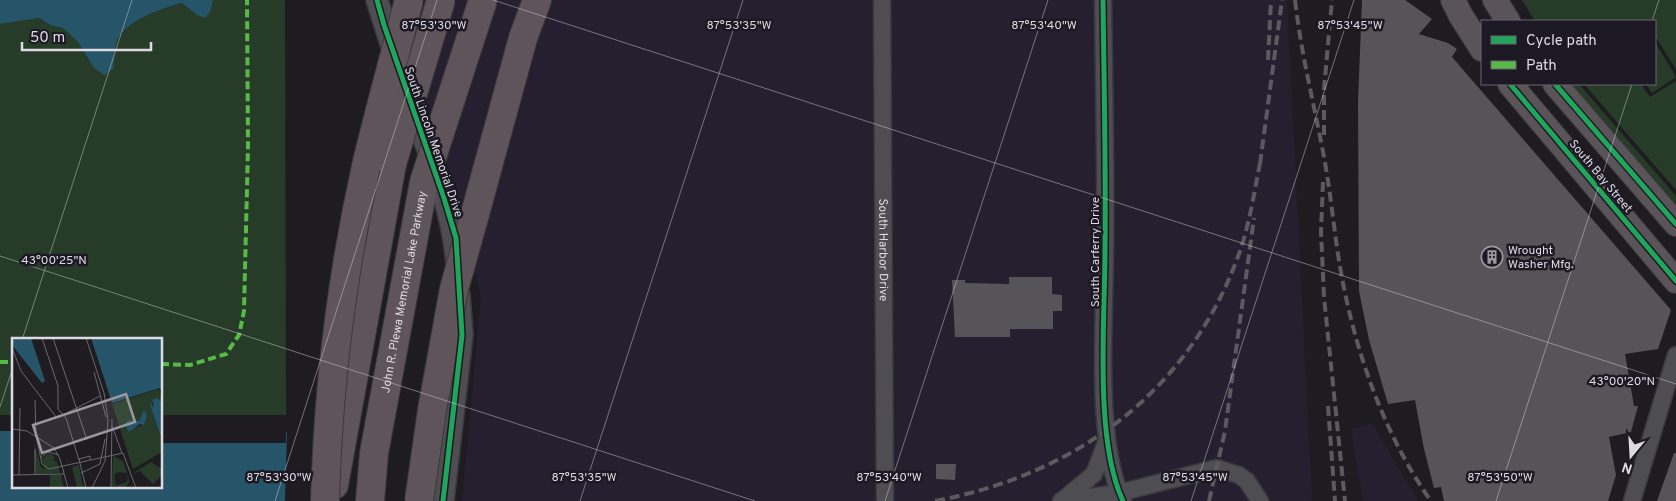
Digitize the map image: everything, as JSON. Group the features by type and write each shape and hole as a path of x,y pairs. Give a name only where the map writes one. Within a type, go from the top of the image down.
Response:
{"highway":[{"path":"325,501 327,437 342,298 367,162 409,0"},
{"path":"332,501 392,164 441,0"},
{"name":"John R. Plewa Memorial Lake Parkway","path":"370,501 374,454 424,182 483,0"},
{"path":"419,501 432,410 454,289 523,38 536,0"}],"main road":[{"path":"1453,0 1481,46"},
{"path":"1495,0 1507,20"},
{"name":"South Bay Street","path":"1511,85 1676,281"},
{"name":"South Bay Street","path":"1556,85 1676,224"}],"street":[{"name":"South Lincoln Memorial Drive","path":"378,0 384,25 456,238 462,336 443,501"},
{"name":"South Harbor Drive","path":"882,0 885,501"},
{"name":"South Carferry Drive","path":"1103,0 1106,179 1104,377 1110,458 1121,497"},
{"path":"1632,501 1673,376 1676,355"},
{"path":"1061,501 1094,474 1108,439"},
{"path":"1061,501 1121,497 1217,468 1239,475 1247,481 1260,501"}],"shaded area":[{"path":"391,0 1287,0 1312,501 462,501 481,298 457,193"},
{"path":"1372,423 1418,501 1363,501 1351,430"}],"green space":[{"path":"213,0 285,0 286,415 162,415 162,338 12,338 12,415 0,415 0,24 39,18 50,25 63,27 78,42 94,68 113,69 117,42 121,34 135,22 154,12 182,3 197,15 211,10"},
{"path":"1522,0 1676,0 1676,69 1656,38 1656,20 1534,20"},
{"path":"1656,44 1676,77 1652,93 1647,85 1656,85"},
{"path":"1676,81 1676,190 1585,85 1642,85 1650,97"},
{"path":"1572,85 1580,85 1676,196 1676,205"}],"water":[{"path":"0,0 213,0 211,10 205,18 197,15 182,3 145,16 128,27 117,41 113,69 104,75 94,68 78,42 63,28 50,25 39,18 0,24"},
{"path":"0,431 12,431 12,488 162,488 162,432 287,432 285,501 0,501"}],"pier":[{"path":"162,429 286,430 286,443 162,443"}],"building":[{"name":"Wrought Washer Mfg.","path":"1362,0 1405,0 1432,19 1419,34 1448,43 1457,49 1452,57 1671,310 1658,349 1625,354 1634,406 1638,406 1631,432 1609,437 1616,475 1608,501 1444,501 1441,487 1434,488 1424,449 1415,400 1388,404 1369,340 1359,291 1358,102"},
{"path":"1009,277 1052,277 1052,294 1062,295 1062,311 1053,311 1053,329 1010,329 1010,337 955,337 952,280 965,280 965,283 1009,284"},
{"path":"1674,453 1676,453 1676,501 1657,501"},
{"path":"936,464 956,464 955,480 936,479"}],"railway":[{"path":"1268,60 1271,0"},
{"path":"1260,164 1282,0"},
{"path":"1295,0 1304,59 1327,173 1341,272 1350,316 1367,372 1388,426 1415,477 1431,501"},
{"path":"1324,135 1324,89 1332,0"},
{"path":"935,501 985,489 1033,471 1077,449 1118,422 1155,389 1187,352 1214,309 1236,262 1248,224 1261,158"},
{"path":"1323,182 1321,231 1324,297 1345,501"},
{"path":"1209,501 1225,431 1254,218"},
{"path":"1328,406 1335,501"}],"marked path":[{"path":"162,364 190,365 226,354 239,335 244,311 248,147 247,0"},
{"path":"0,362 12,362"}],"cycle path":[{"path":"377,0 456,238 462,335 443,501"},
{"path":"1103,0 1105,188 1103,378 1108,446 1114,476 1123,501"},
{"path":"1511,85 1676,281"},
{"path":"1556,85 1676,224"}],"place":[{"name":"Wrought Washer Mfg.","path":"1492,257"}]}
